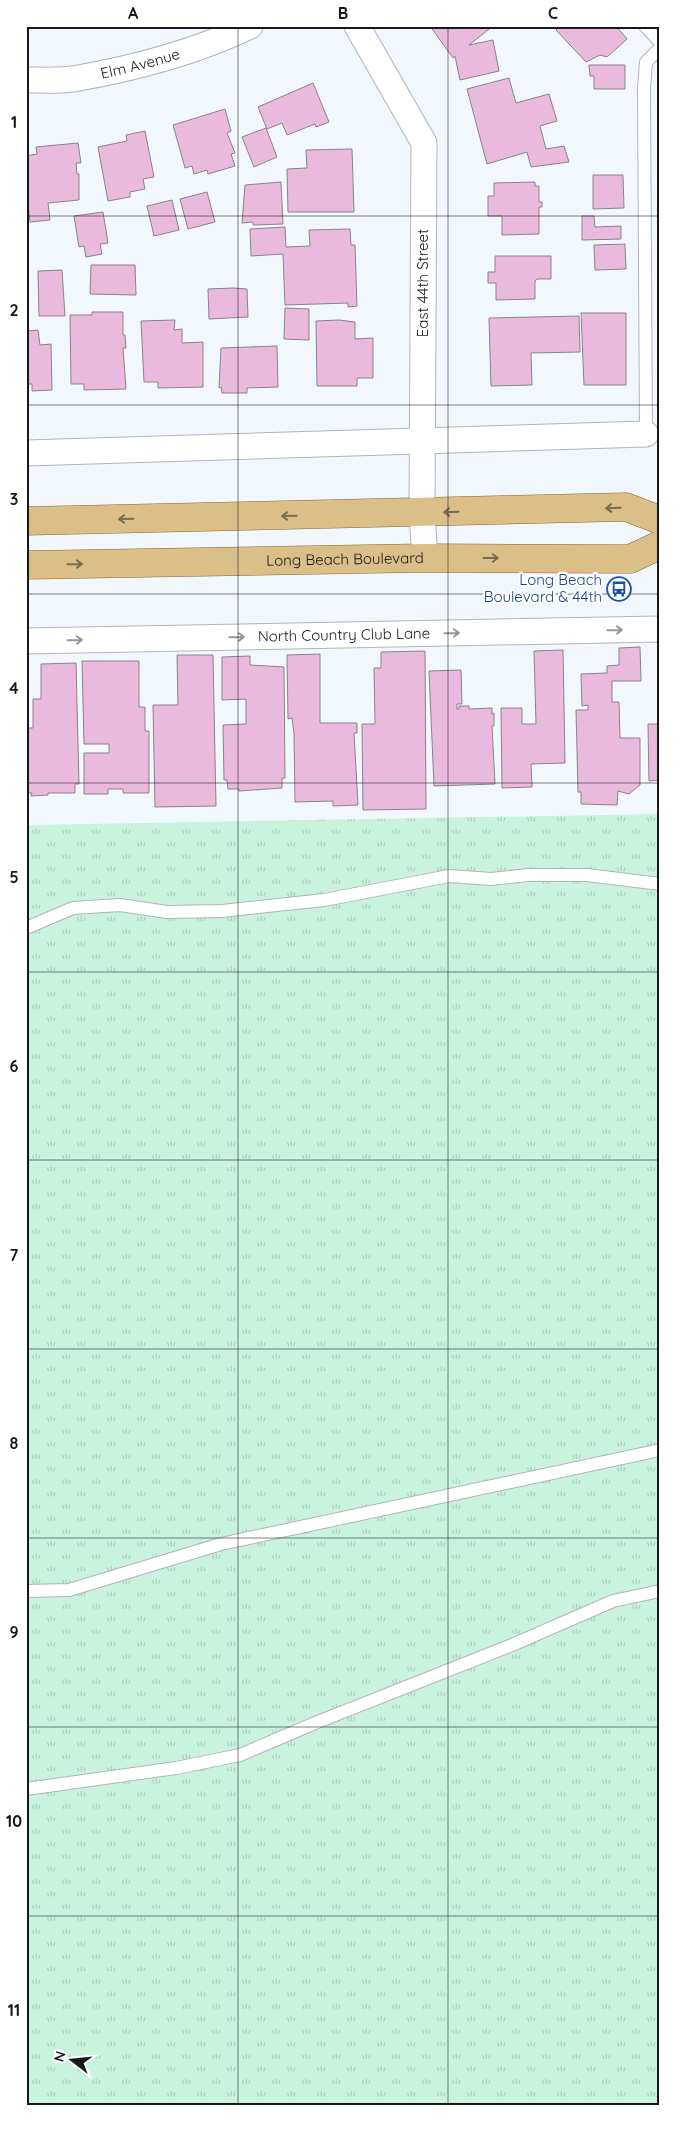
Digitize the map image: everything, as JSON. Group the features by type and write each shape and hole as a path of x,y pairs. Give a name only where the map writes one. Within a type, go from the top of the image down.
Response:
{"main road":[{"path":"26,522 626,507 660,520"},
{"name":"Long Beach Boulevard","path":"26,565 425,558 630,559 660,545"}],"street":[{"name":"Elm Avenue","path":"26,80 71,79 170,56 227,37 250,26"},
{"name":"East 44th Street","path":"357,26 424,143 422,513 425,558"},
{"path":"26,453 646,434"},
{"name":"North Country Club Lane","path":"26,641 660,629"}],"lane":[{"path":"645,26 660,42"},
{"path":"646,434 644,89 646,62 660,48"},
{"path":"26,928 74,908 120,905 167,912 222,911 324,900 449,876 491,879 528,875 587,875 660,884"},
{"path":"26,1591 70,1590 221,1544 660,1450"},
{"path":"26,1789 176,1768 240,1755 324,1719 512,1645 613,1601 660,1591"}],"green space":[{"path":"660,814 660,2106 26,2106 26,825"}],"building":[{"path":"430,26 493,26 469,45 493,40 499,71 460,80 455,56 453,58"},
{"path":"560,26 616,26 627,39 607,57 600,55 586,62 556,30"},
{"path":"589,65 625,65 625,89 594,89 594,76 590,76"},
{"path":"509,78 516,103 549,94 557,121 540,126 546,149 564,146 569,162 531,167 527,152 487,164 467,89"},
{"path":"313,83 329,122 316,127 315,124 287,135 282,123 267,129 258,107"},
{"path":"225,109 231,131 227,133 235,153 231,154 235,166 208,174 207,170 194,174 192,166 185,168 173,125"},
{"path":"266,128 277,157 254,167 242,137"},
{"path":"145,131 154,177 143,179 145,189 130,192 130,197 108,201 98,147 127,141 126,135"},
{"path":"78,143 81,163 76,163 77,174 79,174 79,200 48,203 50,220 30,222 28,203 26,203 28,191 26,156 37,154 36,147"},
{"path":"352,149 354,212 288,212 287,169 307,168 306,150"},
{"path":"593,175 623,175 624,208 593,209"},
{"path":"281,182 283,224 253,225 253,222 242,223 245,185"},
{"path":"535,182 535,186 539,186 539,202 542,202 542,207 539,207 539,234 502,235 502,216 488,216 488,196 494,196 494,183"},
{"path":"207,192 215,222 188,229 180,199"},
{"path":"172,200 179,230 154,236 147,206"},
{"path":"103,212 108,243 100,244 102,254 86,257 84,246 79,247 74,216"},
{"path":"582,216 594,216 595,227 621,226 621,239 582,240"},
{"path":"285,227 286,247 310,246 309,230 350,229 351,245 355,245 357,306 348,307 348,303 285,305 283,254 251,256 250,229"},
{"path":"625,244 626,269 595,270 594,245"},
{"path":"495,256 551,256 551,279 537,279 535,281 535,299 496,300 496,283 488,283 488,272 495,272"},
{"path":"91,265 135,265 136,295 90,294"},
{"path":"62,270 65,316 39,316 38,271"},
{"path":"208,289 247,289 248,317 209,319"},
{"path":"285,308 309,309 309,340 284,339"},
{"path":"92,312 123,312 123,335 125,335 126,348 123,348 126,389 84,390 84,384 71,384 70,315 92,315"},
{"path":"581,313 626,313 626,385 584,385"},
{"path":"579,316 580,352 531,353 532,385 491,386 489,318"},
{"path":"175,320 174,330 182,329 182,343 203,342 203,387 158,388 158,382 144,382 141,321"},
{"path":"339,320 355,322 355,339 373,338 373,378 357,378 357,386 317,386 316,321"},
{"path":"38,330 40,345 51,344 52,390 32,391 32,384 26,384 26,334 28,331"},
{"path":"277,346 278,387 247,388 247,393 222,393 221,387 219,388 221,348"},
{"path":"640,647 641,681 612,681 612,702 619,702 620,738 640,738 640,785 629,794 618,791 617,805 581,804 581,792 578,792 576,710 588,710 588,705 582,706 581,674 607,673 607,666 619,665 619,648"},
{"path":"563,650 565,763 531,764 532,787 502,788 501,708 522,708 522,724 536,724 534,651"},
{"path":"425,651 426,809 363,810 362,724 375,724 374,668 381,668 381,652"},
{"path":"320,654 320,723 357,723 357,733 354,733 358,805 333,806 333,801 295,802 294,734 292,718 288,719 287,655"},
{"path":"177,655 213,655 216,806 155,807 153,705 178,705"},
{"path":"250,656 250,665 284,667 285,778 282,778 282,788 239,791 239,789 228,789 227,780 224,780 223,725 246,724 246,699 222,700 222,657"},
{"path":"82,661 139,661 139,707 145,707 145,731 149,731 149,793 123,793 123,789 108,789 108,794 84,794 84,753 109,753 109,744 84,744"},
{"path":"76,663 79,784 75,784 75,793 48,793 48,795 31,796 32,793 26,793 26,728 33,728 33,699 41,699 41,664"},
{"path":"461,670 462,704 457,704 457,709 459,709 459,706 469,706 469,709 492,708 492,714 494,713 494,726 492,726 495,784 434,786 429,671"},
{"path":"648,724 660,724 660,780 649,781"}],"place":[{"name":"Long Beach Boulevard & 44th","path":"619,589"}]}
